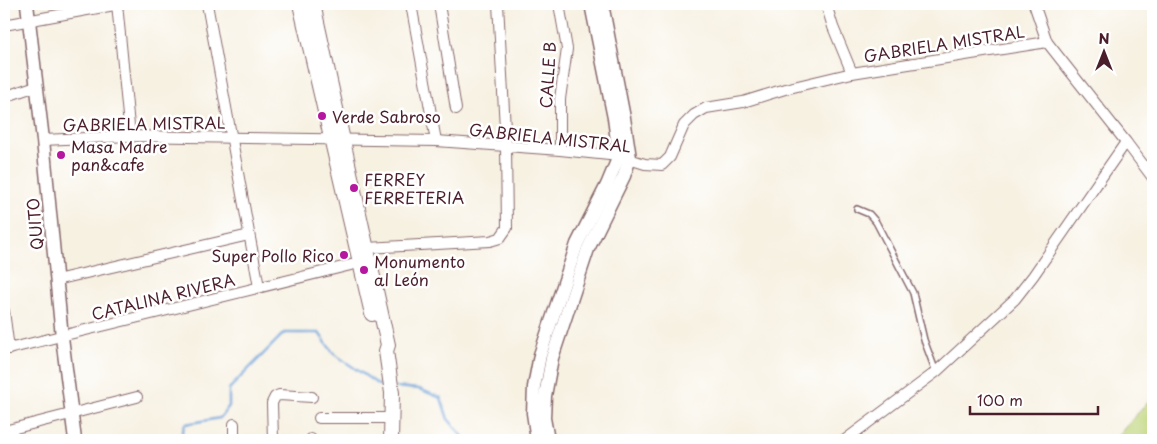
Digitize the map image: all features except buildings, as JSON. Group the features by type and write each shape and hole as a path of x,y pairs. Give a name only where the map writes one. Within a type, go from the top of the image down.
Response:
{"main road":[{"path":"300,4 367,248 388,345 386,351 391,379 391,440"},
{"path":"313,4 359,263 381,347 386,351"}],"street":[{"name":"QUITO","path":"27,4 62,337 75,440"},
{"path":"4,25 30,22 118,4 130,136"},
{"path":"207,4 259,287"},
{"path":"412,4 436,141"},
{"path":"439,4 456,109"},
{"path":"367,248 490,241 500,238 507,228 506,146 498,4"},
{"name":"CALLE B","path":"559,4 567,50 560,99 560,150"},
{"path":"537,440 533,413 534,387 540,355 577,244 607,185 624,157 614,118 591,4"},
{"path":"548,440 544,418 544,396 552,358 588,249 624,176 624,118 602,4"},
{"path":"826,4 833,27 852,73"},
{"path":"1034,4 1047,42 1153,178"},
{"name":"GABRIELA MISTRAL","path":"42,140 130,136 436,141 560,150 624,157 645,164 662,164 670,157 684,126 694,115 706,108 743,102 785,88 852,73 1047,42"},
{"path":"4,97 36,86"},
{"path":"845,440 936,372 1015,299 1126,142"},
{"path":"56,280 249,235"},
{"name":"CATALINA RIVERA","path":"6,350 359,263"},
{"path":"4,311 6,350"},
{"path":"273,440 272,403 275,397 279,395 312,397"},
{"path":"4,431 137,397"},
{"path":"319,418 391,412"},
{"path":"234,424 234,440"}],"lane":[{"path":"857,209 869,214 876,222 909,284 916,301 924,340 936,372"}],"green space":[{"path":"1153,396 1153,440 1114,440"}],"waterway":[{"path":"180,440 185,424 220,418 229,406 229,389 284,333 319,333 334,354 379,385 387,386"},
{"path":"395,387 419,389 441,398 448,419 466,440"},
{"path":"495,440 500,438 509,440"}],"place":[{"name":"Verde Sabroso","path":"322,116"},
{"name":"Masa Madre pan&cafe","path":"61,155"},
{"name":"FERREY FERRETERIA","path":"354,188"},
{"name":"Super Pollo Rico","path":"344,255"},
{"name":"Monumento al León","path":"364,270"}]}
